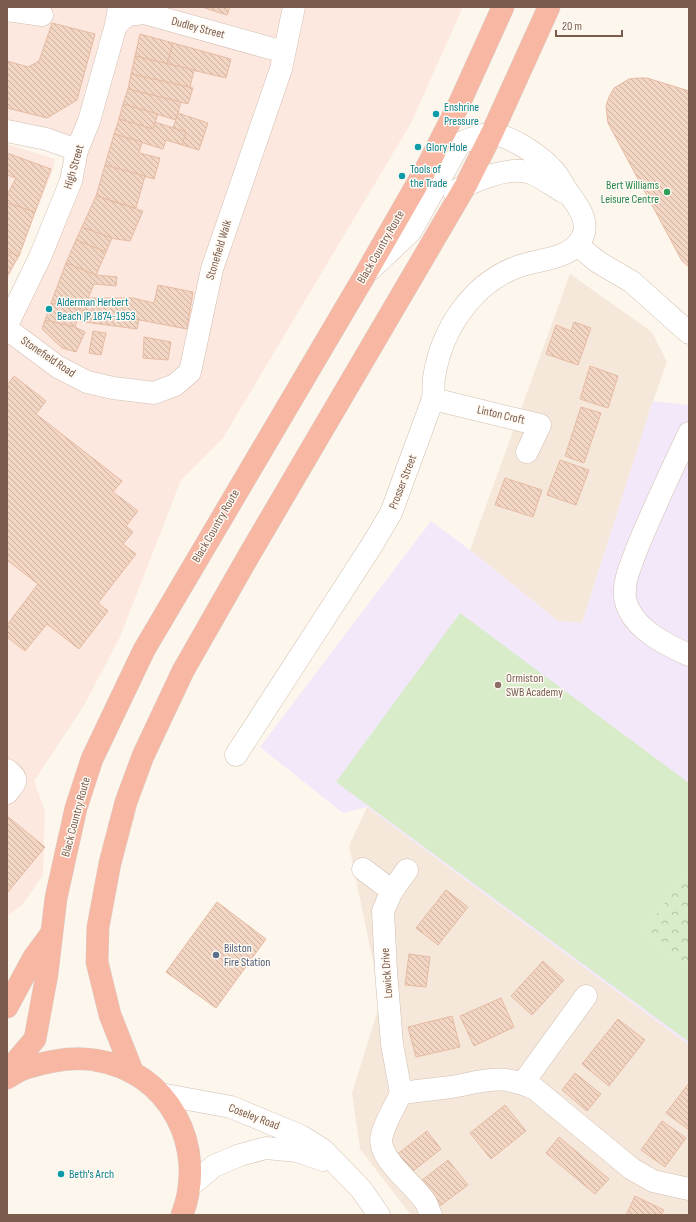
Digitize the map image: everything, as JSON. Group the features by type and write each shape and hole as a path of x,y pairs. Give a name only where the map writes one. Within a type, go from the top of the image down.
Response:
{"highway":[{"name":"Black Country Route","path":"7,1072 35,1039 47,974 56,898 76,808 92,759 144,650 365,275 414,207 428,165 460,102 503,7"},
{"path":"133,1073 110,1015 97,962 98,927 110,863 126,802 143,756 183,671 256,543 466,185 492,133 550,7"},
{"path":"7,1007 34,957 51,933"},
{"path":"7,1078 25,1069 58,1060 78,1058 107,1062 141,1078 160,1094 173,1110 186,1140 190,1161 190,1186 182,1215"}],"street":[{"name":"Stonefield Walk","path":"113,388 154,393 175,385 190,372 212,269 280,69 294,7"},
{"path":"7,8 42,15"},
{"name":"Dudley Street","path":"117,16 144,13 284,52"},
{"name":"High Street","path":"7,325 40,257 71,181 77,150 89,121 117,16"},
{"path":"7,131 46,139 77,150"},
{"path":"570,196 530,173 520,170 490,176 466,185 452,193 431,209 414,207 460,143 492,133 510,138 533,153 553,169 570,196 578,205 585,227 583,236 576,245 598,262 632,282 687,327"},
{"name":"Prosser Street","path":"236,754 392,513 434,399 436,367 448,331 460,311 479,290 495,277 517,267 559,256 569,252 576,245"},
{"name":"Stonefield Road","path":"7,329 58,367 87,382 113,388"},
{"name":"Linton Croft","path":"434,399 540,425 528,452"},
{"path":"689,434 640,540 627,575 625,589 629,609 637,621 646,630 689,655"},
{"path":"7,770 15,777 16,782 7,793"},
{"path":"363,869 392,891"},
{"name":"Lowick Drive","path":"401,1093 392,1044 383,911 392,891 407,870"},
{"path":"522,1083 586,996"},
{"path":"431,1215 427,1204 409,1182 394,1167 382,1150 381,1136 401,1093 450,1087 486,1079 504,1079 522,1083 535,1089 632,1169 653,1181 689,1189"},
{"name":"Coseley Road","path":"160,1094 231,1107 301,1136 323,1150 361,1189 380,1215"},
{"name":"Coseley Road","path":"190,1186 214,1166 240,1154 266,1148 297,1151 337,1165"}],"shaded area":[{"path":"7,7 463,7 411,123 223,438 181,480 120,637 83,707 34,781 45,811 43,875 22,905 7,916 7,325 77,150 7,126"},
{"path":"7,144 55,159 52,173 7,283"},
{"path":"570,274 652,332 667,362 653,401 582,623 558,621 470,550"},
{"name":"Ormiston SWB Academy","path":"653,401 689,405 689,1045 367,807 343,813 260,747 431,521 470,550 558,621 582,623"},
{"path":"367,807 689,1045 689,1215 411,1215 360,1149 352,1093 381,1000 349,846"}],"green space":[{"path":"460,613 689,783 689,870 643,932 689,966 689,1042 336,782"},
{"path":"689,870 689,966 643,932"}],"building":[{"path":"202,7 230,7 227,15"},
{"path":"52,23 95,34 77,100 47,118 7,108 7,61 28,67 39,61"},
{"path":"140,34 173,43 167,64 135,56"},
{"path":"173,43 231,59 226,78 167,64"},
{"path":"135,56 194,70 190,87 131,74"},
{"path":"131,74 193,88 188,104 128,89"},
{"name":"Bert Williams Leisure Centre","path":"647,78 689,91 689,267 682,261 608,123 606,106 614,88 629,79"},
{"path":"128,89 181,102 176,120 123,104"},
{"path":"123,104 158,114 153,129 119,119"},
{"path":"178,113 208,123 199,150 182,145 186,132 173,128"},
{"path":"119,119 153,129 155,122 186,132 182,145 166,140 163,149 114,134"},
{"path":"114,134 142,142 139,153 160,158 154,179 105,165"},
{"path":"7,153 51,169 35,212 7,203 7,195 16,178 7,175"},
{"path":"105,165 145,176 136,208 96,196"},
{"path":"96,196 143,211 130,241 109,238 82,227"},
{"path":"7,203 35,212 19,256 7,251"},
{"path":"82,227 112,238 106,252 76,240"},
{"path":"76,240 106,252 96,275 66,263"},
{"path":"7,251 19,256 7,276"},
{"path":"66,263 96,275 117,277 116,286 94,284 88,298 133,298 154,303 158,285 193,292 187,329 51,303"},
{"path":"51,303 139,320 137,329 77,321 75,327 45,320"},
{"path":"45,320 75,327 85,332 76,352 62,348 42,329"},
{"path":"574,322 591,328 578,365 546,354 556,325 571,331"},
{"path":"93,331 106,333 101,355 89,353"},
{"path":"144,337 171,342 168,360 143,358"},
{"path":"590,366 618,376 608,408 580,399"},
{"path":"14,376 46,401 36,414 122,481 113,492 138,511 126,526 133,532 123,544 136,554 98,603 108,611 79,649 47,624 25,651 7,637 7,625 38,584 7,560 7,385"},
{"path":"581,407 601,413 584,463 565,456"},
{"path":"560,460 589,470 576,505 547,495"},
{"path":"505,478 542,490 533,517 495,505"},
{"path":"7,816 45,847 7,893"},
{"path":"446,890 468,907 438,945 416,928"},
{"name":"Bilston Fire Station","path":"217,902 266,939 216,1008 166,972"},
{"path":"409,954 430,957 426,987 405,985"},
{"path":"543,961 564,980 532,1015 511,996"},
{"path":"501,998 514,1027 474,1046 460,1016"},
{"path":"452,1016 460,1047 416,1057 408,1027"},
{"path":"618,1019 645,1040 609,1086 582,1064"},
{"path":"575,1073 601,1094 587,1111 562,1090"},
{"path":"689,1083 689,1130 666,1113"},
{"path":"505,1105 526,1131 491,1159 470,1133"},
{"path":"662,1121 686,1138 665,1167 641,1150"},
{"path":"427,1131 441,1149 409,1174 395,1156"},
{"path":"559,1137 609,1179 595,1194 546,1153"},
{"path":"448,1160 468,1185 440,1206 421,1181"},
{"path":"635,1196 664,1210 661,1215 626,1215"}],"place":[{"name":"Enshrine Pressure","path":"436,114"},
{"name":"Glory Hole","path":"418,147"},
{"name":"Tools of the Trade","path":"402,176"},
{"name":"Bert Williams Leisure Centre","path":"667,192"},
{"name":"Alderman Herbert Beach JP 1874-1953","path":"49,309"},
{"name":"Ormiston SWB Academy","path":"498,685"},
{"name":"Bilston Fire Station","path":"216,955"},
{"name":"Beth's Arch","path":"61,1174"}]}
